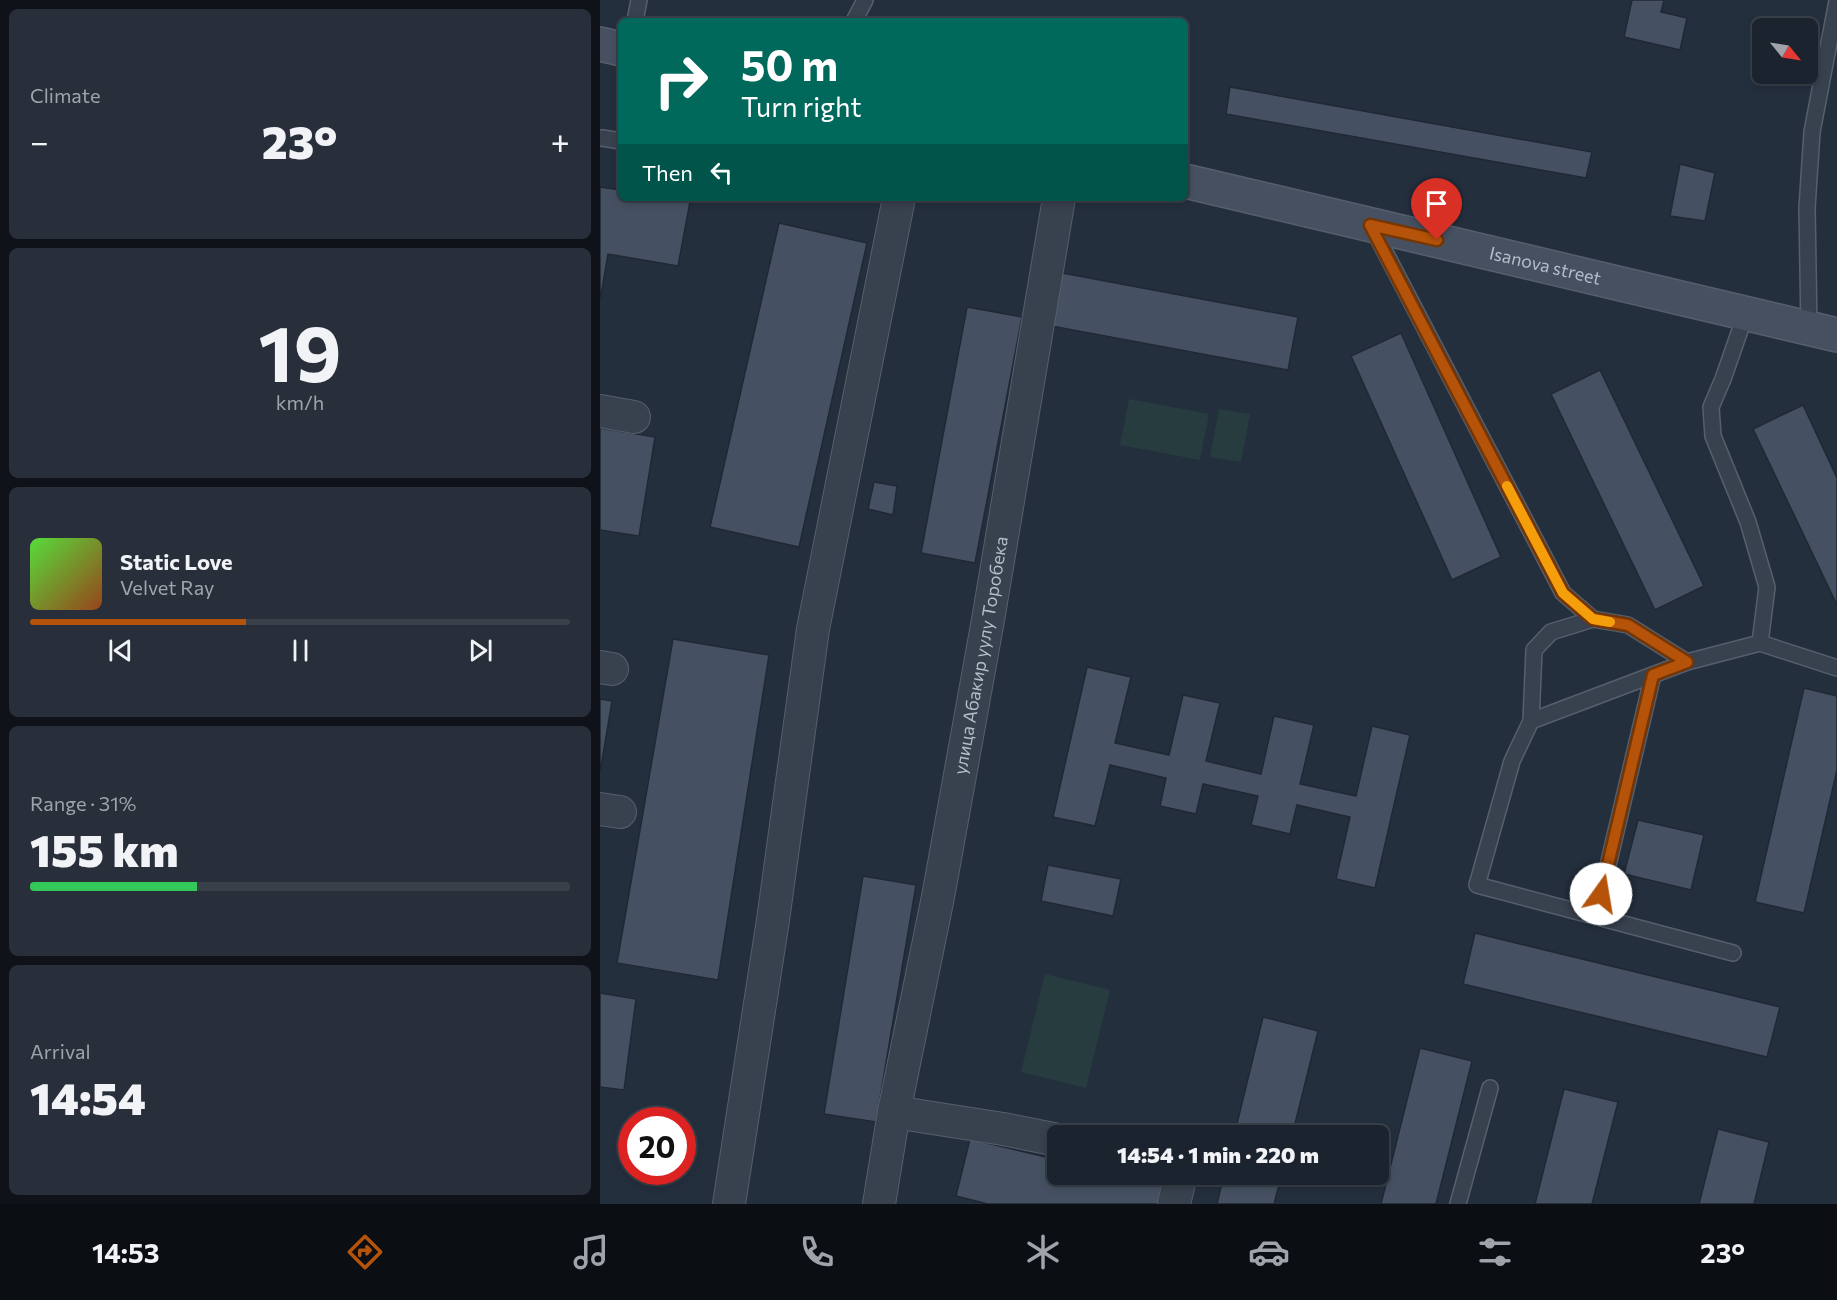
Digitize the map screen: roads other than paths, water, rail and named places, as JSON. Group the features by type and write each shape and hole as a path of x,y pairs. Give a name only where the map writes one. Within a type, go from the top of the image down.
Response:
{"main road":[{"path":"600,44 618,48"},
{"name":"Isanova street","path":"1188,182 1823,331"}],"street":[{"path":"729,1204 773,920 813,629 898,201"},
{"name":"улица Абакир уулу Торобека","path":"879,1204 894,1112 938,897 988,620 1058,201"},
{"path":"600,411 634,417"},
{"path":"894,1112 1047,1138"},
{"path":"1174,1204 1178,1185"}],"lane":[{"path":"635,18 639,0"},
{"path":"856,18 865,0"},
{"path":"1823,331 1807,208 1812,132 1837,1"},
{"path":"602,138 618,141"},
{"path":"1370,225 1563,593 1593,619"},
{"path":"1746,313 1711,407 1713,436 1748,522 1767,587 1760,644"},
{"path":"1687,662 1628,625 1593,619 1551,632 1534,650 1531,721 1512,761 1477,885 1733,953"},
{"path":"1531,721 1687,662 1760,644 1837,668"},
{"path":"1596,916 1653,675"},
{"path":"1458,1204 1490,1088"}]}
